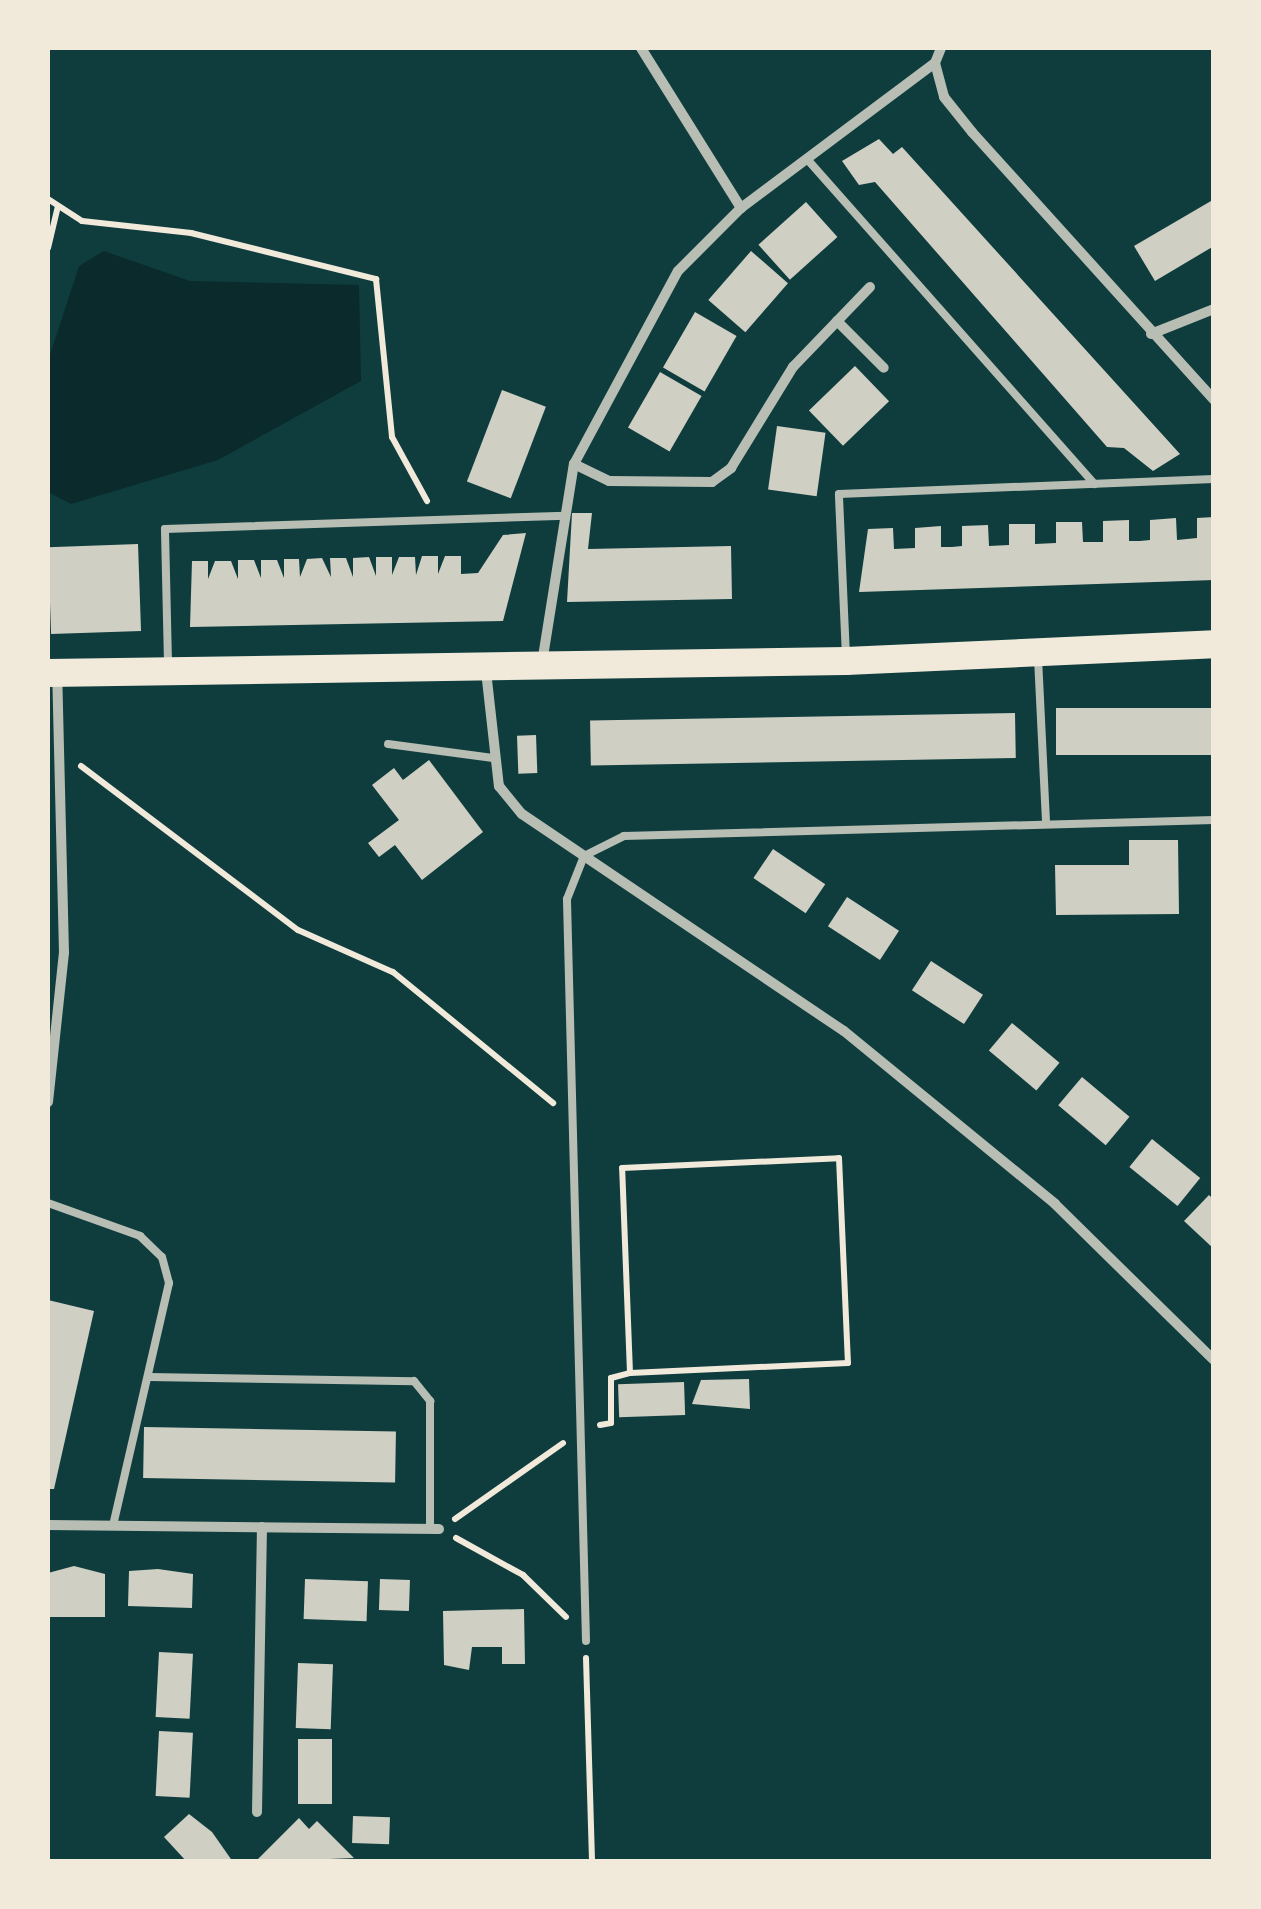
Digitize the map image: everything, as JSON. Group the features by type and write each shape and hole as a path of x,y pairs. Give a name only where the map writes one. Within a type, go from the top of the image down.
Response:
{"highway":[{"path":"52,672 846,661 1214,644"}],"street":[{"path":"641,48 741,208"},
{"path":"542,664 574,464 678,271 741,208 934,63 941,48"},
{"path":"934,63 944,97 972,132 1214,400"},
{"path":"574,464 609,481 712,482 837,321 870,287"},
{"path":"1151,334 1214,309"},
{"path":"837,321 884,368"},
{"path":"486,665 492,758 499,786 522,814 844,1031 1055,1204 1214,1360"},
{"path":"48,1102 64,953 61,750 52,672"},
{"path":"48,1525 435,1529"},
{"path":"257,1812 262,1527"}],"lane":[{"path":"807,159 1096,484"},
{"path":"846,661 839,494 1214,480"},
{"path":"168,671 165,529 566,516"},
{"path":"1038,654 1046,823"},
{"path":"388,744 492,758"},
{"path":"48,817 62,817"},
{"path":"586,1641 567,899 584,856 624,836 1214,820"},
{"path":"48,1203 140,1236 162,1257 169,1312 113,1525"},
{"path":"149,1377 427,1388 435,1529"}],"path":[{"path":"48,199 82,221 191,233 376,280 392,437 437,520"},
{"path":"48,248 58,206"},
{"path":"61,750 298,930 393,972 573,1119"},
{"path":"592,1862 586,1641 523,1576 435,1529 578,1428 611,1423 611,1378 630,1373 848,1363 839,1158 622,1168 630,1373"}],"water":[{"path":"104,251 190,281 359,285 361,381 218,460 71,504 48,492 48,361 79,266"}],"building":[{"path":"879,139 893,154 902,147 1180,454 1153,471 1124,448 1107,447 875,182 859,185 842,161"},
{"path":"1211,201 1214,246 1155,281 1134,246"},
{"path":"806,202 837,237 790,280 758,245"},
{"path":"751,251 788,283 745,332 708,300"},
{"path":"695,312 737,336 705,391 663,367"},
{"path":"855,366 889,401 843,446 809,410"},
{"path":"660,372 702,396 670,451 628,427"},
{"path":"502,390 546,407 511,498 467,481"},
{"path":"777,426 826,433 817,496 768,489"},
{"path":"572,513 592,513 588,549 731,546 732,599 567,602"},
{"path":"1214,517 1214,580 859,592 868,529 893,528 894,549 915,548 915,528 941,526 941,547 952,547 962,546 962,526 988,525 989,546 1009,545 1009,524 1035,524 1035,544 1056,543 1056,522 1082,522 1083,542 1103,542 1103,521 1129,520 1129,541 1140,541 1150,540 1150,520 1176,518 1177,540 1197,538 1197,518"},
{"path":"526,533 503,621 190,627 192,561 208,561 208,579 215,561 231,561 238,579 238,560 254,560 261,578 261,560 277,560 284,578 284,559 299,559 300,577 307,559 322,558 331,577 330,558 346,558 353,577 353,558 369,557 376,576 376,557 392,557 392,575 399,557 415,557 416,575 422,556 438,556 438,574 445,556 461,556 461,574 478,573 503,535"},
{"path":"138,544 141,631 51,634 48,547"},
{"path":"1056,708 1214,708 1214,755 1056,755"},
{"path":"1015,713 1016,758 591,765 590,720"},
{"path":"536,735 537,773 518,774 517,736"},
{"path":"429,760 483,832 422,880 395,845 379,857 368,843 399,820 372,785 394,768 403,780"},
{"path":"1129,840 1178,840 1179,914 1056,915 1055,865 1129,865"},
{"path":"773,849 825,884 806,913 753,878"},
{"path":"847,897 899,931 880,960 828,926"},
{"path":"931,961 983,995 964,1024 912,990"},
{"path":"1012,1023 1059,1063 1036,1090 989,1051"},
{"path":"1082,1077 1129,1117 1106,1145 1058,1105"},
{"path":"1152,1139 1200,1178 1178,1206 1129,1167"},
{"path":"1209,1195 1214,1200 1214,1249 1184,1221"},
{"path":"48,1300 94,1311 54,1489 48,1489"},
{"path":"749,1379 750,1409 692,1404 701,1380"},
{"path":"684,1382 685,1415 619,1417 618,1384"},
{"path":"144,1427 396,1431 395,1482 143,1478"},
{"path":"74,1566 105,1574 105,1617 48,1617 48,1573"},
{"path":"158,1569 193,1574 192,1608 128,1606 129,1571"},
{"path":"305,1579 368,1581 367,1621 304,1619"},
{"path":"380,1579 410,1580 409,1611 379,1610"},
{"path":"524,1609 525,1664 502,1664 502,1647 472,1647 469,1670 444,1665 443,1611"},
{"path":"159,1652 193,1654 190,1719 156,1717"},
{"path":"298,1663 333,1664 331,1729 296,1728"},
{"path":"159,1731 193,1733 190,1798 156,1796"},
{"path":"298,1739 332,1739 332,1804 298,1804"},
{"path":"189,1814 212,1832 233,1862 187,1862 164,1837"},
{"path":"353,1816 390,1817 389,1844 352,1843"},
{"path":"299,1818 309,1829 317,1821 354,1858 255,1862"}]}
